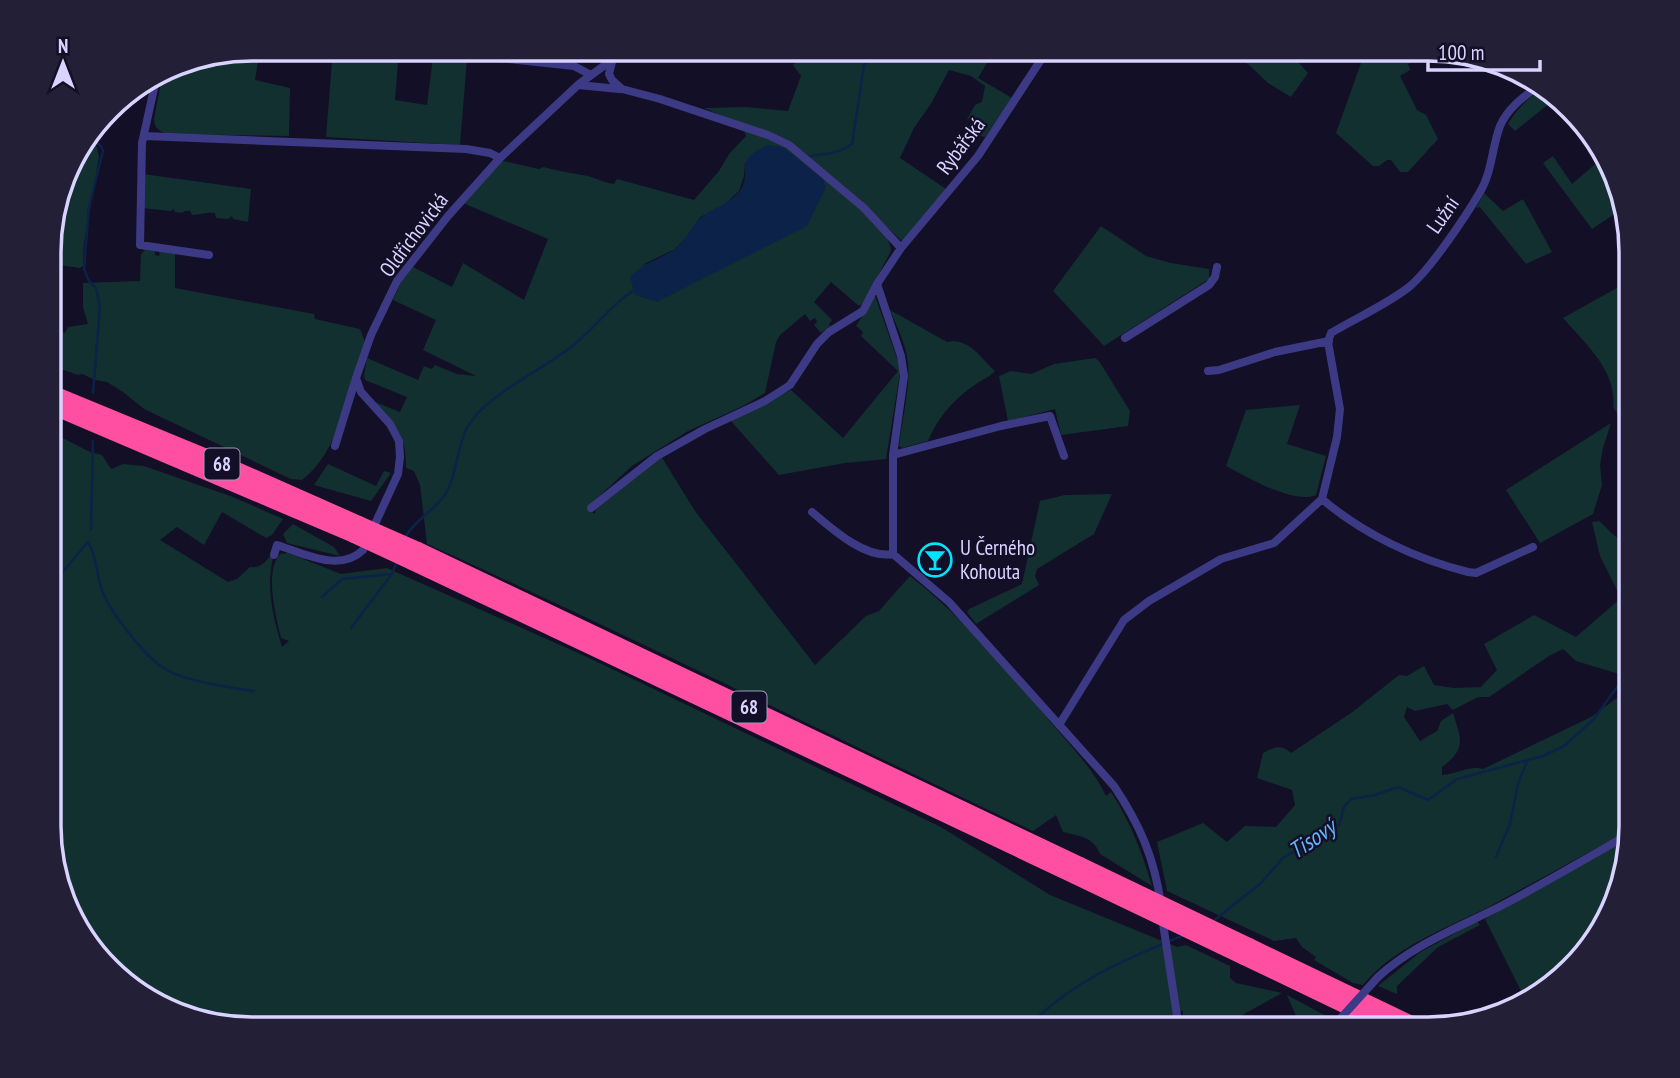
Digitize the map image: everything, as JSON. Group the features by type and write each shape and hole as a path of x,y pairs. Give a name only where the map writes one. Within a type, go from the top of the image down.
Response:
{"highway":[{"name":"68","path":"61,397 194,452 415,556 1246,952 1369,1016"},
{"name":"68","path":"61,410 357,529"},
{"name":"68","path":"1246,952 1392,1016"}],"street":[{"path":"527,61 574,66 591,75"},
{"name":"Rybářská","path":"591,508 657,456 705,429 765,401 790,385 817,344 829,332 863,311 893,258 978,156 1040,61"},
{"path":"612,62 609,74 611,80 622,89"},
{"name":"Oldřichovická","path":"335,446 371,335 397,281 448,216 500,158 578,86 612,62"},
{"path":"578,86 622,89 660,99 768,135 789,145 864,208 901,248"},
{"path":"154,89 142,143 140,245 209,256"},
{"name":"Lužní","path":"1209,371 1330,337 1409,286 1426,269 1480,192 1487,178 1501,125 1508,113 1531,91"},
{"path":"145,135 466,149 490,153 500,158"},
{"path":"1125,338 1209,285 1215,277 1217,267"},
{"path":"877,284 901,356 904,376 893,455 893,554"},
{"path":"1059,725 1124,620 1137,609 1221,559 1274,543 1322,499 1337,437 1340,410 1330,337"},
{"path":"274,555 277,545 335,562 346,561 355,558 369,539 398,474 399,441 390,424 361,392 356,379"},
{"path":"893,455 1050,416 1064,456"},
{"path":"1322,499 1362,527 1407,551 1441,565 1468,572 1476,573 1533,547"},
{"path":"812,512 842,537 879,555 893,554 949,602 1114,786 1135,817 1158,882 1177,1016"},
{"path":"1343,1016 1390,966 1442,933 1501,905 1618,840"}],"green space":[{"path":"258,61 255,80 290,88 289,136 168,134 156,127 154,119 160,85 203,68"},
{"path":"332,61 398,61 395,100 427,105 432,61 467,61 460,145 326,137"},
{"path":"798,61 988,61 978,78 1012,98 985,137 981,136 973,121 967,119 975,105 982,102 985,86 971,76 949,70 914,128 900,158 946,189 902,241 874,215 872,223 885,235 891,251 863,304 859,306 831,282 814,302 832,320 830,326 821,333 814,325 817,322 815,318 810,321 805,314 780,335 776,342 765,393 688,431 632,466 586,508 595,514 596,508 661,456 695,511 815,665 866,616 879,611 910,576 983,644 1080,756 1106,796 1111,792 1135,837 1152,886 1100,854 1090,841 1063,832 1056,815 1033,831 427,544 420,485 414,471 406,468 404,445 398,431 375,402 400,412 407,397 365,380 367,358 418,380 424,366 432,369 435,365 457,374 476,376 423,350 436,320 393,300 401,282 413,267 452,287 463,263 524,300 548,239 463,203 503,161 539,169 543,167 614,184 617,179 694,200 746,136 742,124 704,108 746,107 788,111 801,76 793,65","holes":["745,163 807,226 642,265 675,249 689,235 700,217 722,207 739,191"]},
{"path":"1245,61 1297,61 1308,73 1291,97 1268,83"},
{"path":"1362,61 1412,61 1408,64 1410,70 1400,76 1417,110 1426,115 1438,139 1408,172 1400,172 1391,160 1373,166 1336,133"},
{"path":"1536,94 1548,104 1515,131 1508,124"},
{"path":"94,145 97,147 99,157 84,243 83,266 61,265 63,227 71,191"},
{"path":"1553,156 1572,184 1596,163 1609,191 1613,215 1592,229 1543,163"},
{"path":"143,174 251,189 248,222 233,219 232,216 228,219 216,218 215,213 192,215 190,211 182,213 175,212 174,209 170,211 142,208"},
{"path":"1484,193 1503,211 1523,199 1552,252 1526,264 1480,207 1476,208"},
{"path":"1101,226 1146,256 1209,269 1209,279 1104,346 1053,291"},
{"path":"145,250 155,251 155,255 159,256 160,251 175,254 175,288 314,314 315,319 360,329 365,342 335,436 315,468 302,480 291,479 144,409 107,382 61,370 61,332 65,333 68,327 88,324 83,307 83,283 140,281 141,254"},
{"path":"1618,287 1618,414 1613,407 1613,394 1605,370 1563,318"},
{"path":"875,296 900,373 886,459 845,463 779,475 730,420 791,390 843,438 898,371 861,336 863,332 856,326"},
{"path":"890,310 947,342 955,341 968,346 995,371 954,402 942,416 928,441 902,448 899,446 907,394 908,363"},
{"path":"1095,358 1130,411 1128,426 1061,435 1055,409 1008,421 999,376 1011,371 1031,374 1054,364"},
{"path":"1300,405 1287,444 1326,456 1316,495 1307,497 1283,493 1226,466 1246,410"},
{"path":"1611,423 1600,465 1602,485 1593,514 1540,543 1506,490"},
{"path":"61,437 102,455 111,469 123,464 144,466 233,497 283,519 272,535 266,538 222,512 204,545 177,527 160,540 228,582 237,579 250,567 262,564 271,555 272,603 282,647 289,641 281,638 272,583 275,562 280,554 288,553 341,574 387,568 587,657 941,827 1050,895 1177,947 1186,945 1230,966 1230,978 1236,983 1282,993 1240,1016 1183,1016 1183,1010 1173,1016 252,1017 203,1010 168,997 146,985 126,969 93,932 76,899 63,851"},
{"path":"328,464 376,486 384,471 391,473 371,501 314,485"},
{"path":"1112,494 1094,534 1037,569 1035,576 1039,585 976,624 967,612 969,609 1022,584 1040,501 1065,495"},
{"path":"1599,521 1618,539 1618,592 1600,556 1592,522"},
{"path":"293,524 334,547 340,556 287,543 283,534"},
{"path":"1618,601 1618,674 1576,661 1563,649 1489,697 1478,697 1453,710 1447,704 1415,711 1407,707 1404,717 1420,741 1437,731 1441,721 1453,713 1460,737 1459,749 1442,767 1442,775 1473,768 1483,769 1591,717 1618,697 1618,836 1494,904 1424,938 1391,958 1363,985 1353,983 1314,960 1316,957 1302,947 1296,938 1274,941 1167,891 1157,842 1203,823 1227,842 1245,826 1276,827 1295,805 1292,790 1257,778 1263,753 1278,747 1291,753 1351,713 1399,675 1407,676 1424,666 1434,685 1454,688 1481,687 1497,670 1484,644 1534,615 1576,637"},
{"path":"1617,845 1609,887 1587,932 1554,969 1534,985 1521,992 1485,919"},
{"path":"1477,921 1480,925 1438,947 1397,986 1397,994 1378,986 1419,953"},
{"path":"1287,995 1327,1016 1296,1016"}],"water":[{"path":"767,145 783,147 823,179 826,187 807,226 657,302 635,295 630,277 642,267 675,249 699,219 735,196 743,184 749,157"}],"waterway":[{"path":"806,157 836,152 852,144 864,65 868,61"},
{"path":"93,393 100,307 96,288 89,281 84,269 89,207 103,151 96,143"},
{"path":"405,538 445,495 463,436 476,415 502,393 576,343 612,307 636,289"},
{"path":"91,529 93,441"},
{"path":"61,574 88,542 107,602 148,655 174,674 254,691"},
{"path":"322,597 342,579 392,574 397,561"},
{"path":"351,628 391,575"},
{"name":"Tisový","path":"1212,922 1261,883 1283,858 1339,825 1344,807 1351,799 1398,787 1428,800 1457,779 1543,756 1564,746 1593,720 1618,686"},
{"path":"1496,857 1510,824 1518,784 1527,761"},
{"name":"Tisový","path":"1039,1016 1099,973 1184,935"}],"place":[{"name":"U Černého Kohouta","path":"935,560"}]}
